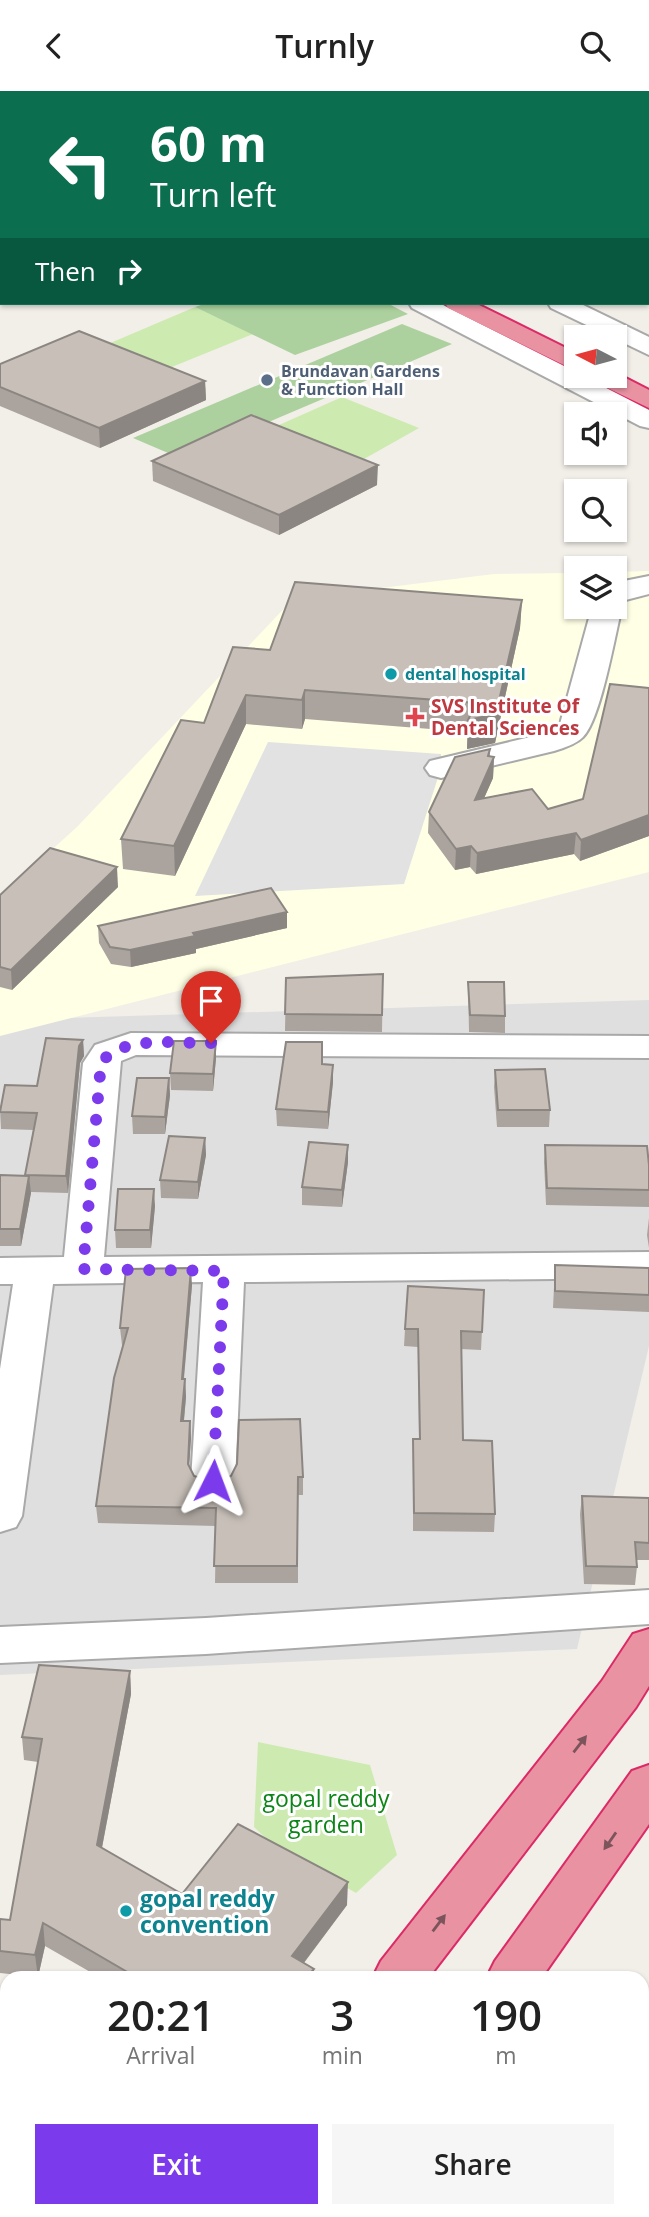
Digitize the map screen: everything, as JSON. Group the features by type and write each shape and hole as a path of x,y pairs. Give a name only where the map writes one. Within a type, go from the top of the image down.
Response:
{"highway":[{"path":"461,305 564,357"},
{"path":"512,305 564,331"},
{"path":"627,361 649,372"},
{"path":"626,388 649,400"},
{"path":"404,1971 620,1693 649,1647"},
{"path":"517,1971 649,1785"}],"street":[{"path":"425,305 649,419"},
{"path":"564,305 649,347"},
{"path":"627,588 649,585"},
{"path":"440,768 554,741 572,730 579,718 604,619"},
{"path":"83,1269 101,1063 108,1053 118,1047 131,1044 211,1043 649,1047"},
{"path":"0,1516 17,1271 649,1265"},
{"path":"213,1481 224,1271"},
{"path":"0,1645 206,1636 649,1607"}],"shaded area":[{"name":"SVS Institute Of Dental Sciences","path":"649,571 649,872 0,1036 0,897 78,826 293,599 494,574 564,573 564,619 627,619 627,572"},
{"path":"268,742 441,754 441,768 404,884 195,896"},
{"path":"649,1000 649,1346 577,1649 0,1675 0,1020"}],"green space":[{"path":"391,305 408,314 295,355 195,307"},
{"path":"195,307 253,334 167,369 108,344"},
{"path":"402,324 452,344 182,459 133,438"},
{"path":"342,397 419,428 357,463 270,429"},
{"name":"gopal reddy garden","path":"258,1742 370,1765 397,1855 356,1893 273,1845 254,1827"}],"building":[{"path":"79,331 205,381 99,428 0,387 0,364"},
{"path":"251,415 378,465 279,515 152,461"},
{"path":"295,582 522,600 496,714 468,720 476,703 305,690 302,700 246,695 174,846 121,839 181,720 204,723 233,647 270,650"},
{"path":"610,684 649,688 649,815 581,840 576,833 477,853 471,846 456,849 429,812 455,757 490,749 488,756 494,757 475,800 532,789 548,809 583,799"},
{"path":"50,848 117,867 11,970 0,967 0,895"},
{"path":"271,888 287,912 193,933 195,936 130,950 110,947 98,926"},
{"path":"383,974 382,1015 285,1014 286,978"},
{"path":"468,982 504,982 505,1016 470,1015"},
{"path":"46,1038 83,1040 79,1046 66,1176 25,1175 37,1113 0,1112 5,1085 37,1086"},
{"path":"174,1041 216,1041 213,1074 170,1073"},
{"path":"286,1042 322,1042 322,1064 333,1065 328,1112 276,1109"},
{"path":"545,1069 550,1110 498,1110 495,1070"},
{"path":"137,1078 169,1078 165,1117 132,1116"},
{"path":"169,1136 205,1138 198,1182 160,1180"},
{"path":"309,1142 348,1145 342,1190 302,1187"},
{"path":"545,1145 647,1146 649,1190 547,1188"},
{"path":"0,1175 29,1176 20,1229 0,1229"},
{"path":"118,1189 154,1189 150,1230 115,1230"},
{"path":"555,1265 649,1268 649,1295 555,1291"},
{"path":"191,1268 181,1421 190,1421 188,1464 194,1476 213,1482 231,1476 237,1464 239,1420 300,1419 303,1477 298,1477 297,1566 214,1566 216,1508 96,1506 114,1378 128,1328 120,1328 126,1269"},
{"path":"408,1286 484,1290 482,1332 461,1331 463,1440 492,1441 495,1514 414,1513 413,1439 420,1439 418,1329 405,1329"},
{"path":"582,1496 649,1498 649,1543 635,1542 637,1567 586,1566"},
{"path":"39,1665 130,1671 97,1845 182,1894 238,1824 348,1882 292,1956 314,1969 126,1971 43,1923 35,1955 0,1951 0,1919 10,1920 42,1739 22,1737"}],"place":[{"name":"Brundavan Gardens & Function Hall","path":"267,380"},
{"name":"dental hospital","path":"391,674"},
{"name":"SVS Institute Of Dental Sciences","path":"415,717"},
{"name":"gopal reddy convention","path":"126,1911"}],"route":[{"path":"211,1043 131,1044 108,1053 101,1063 83,1269 224,1271 213,1481"}]}
